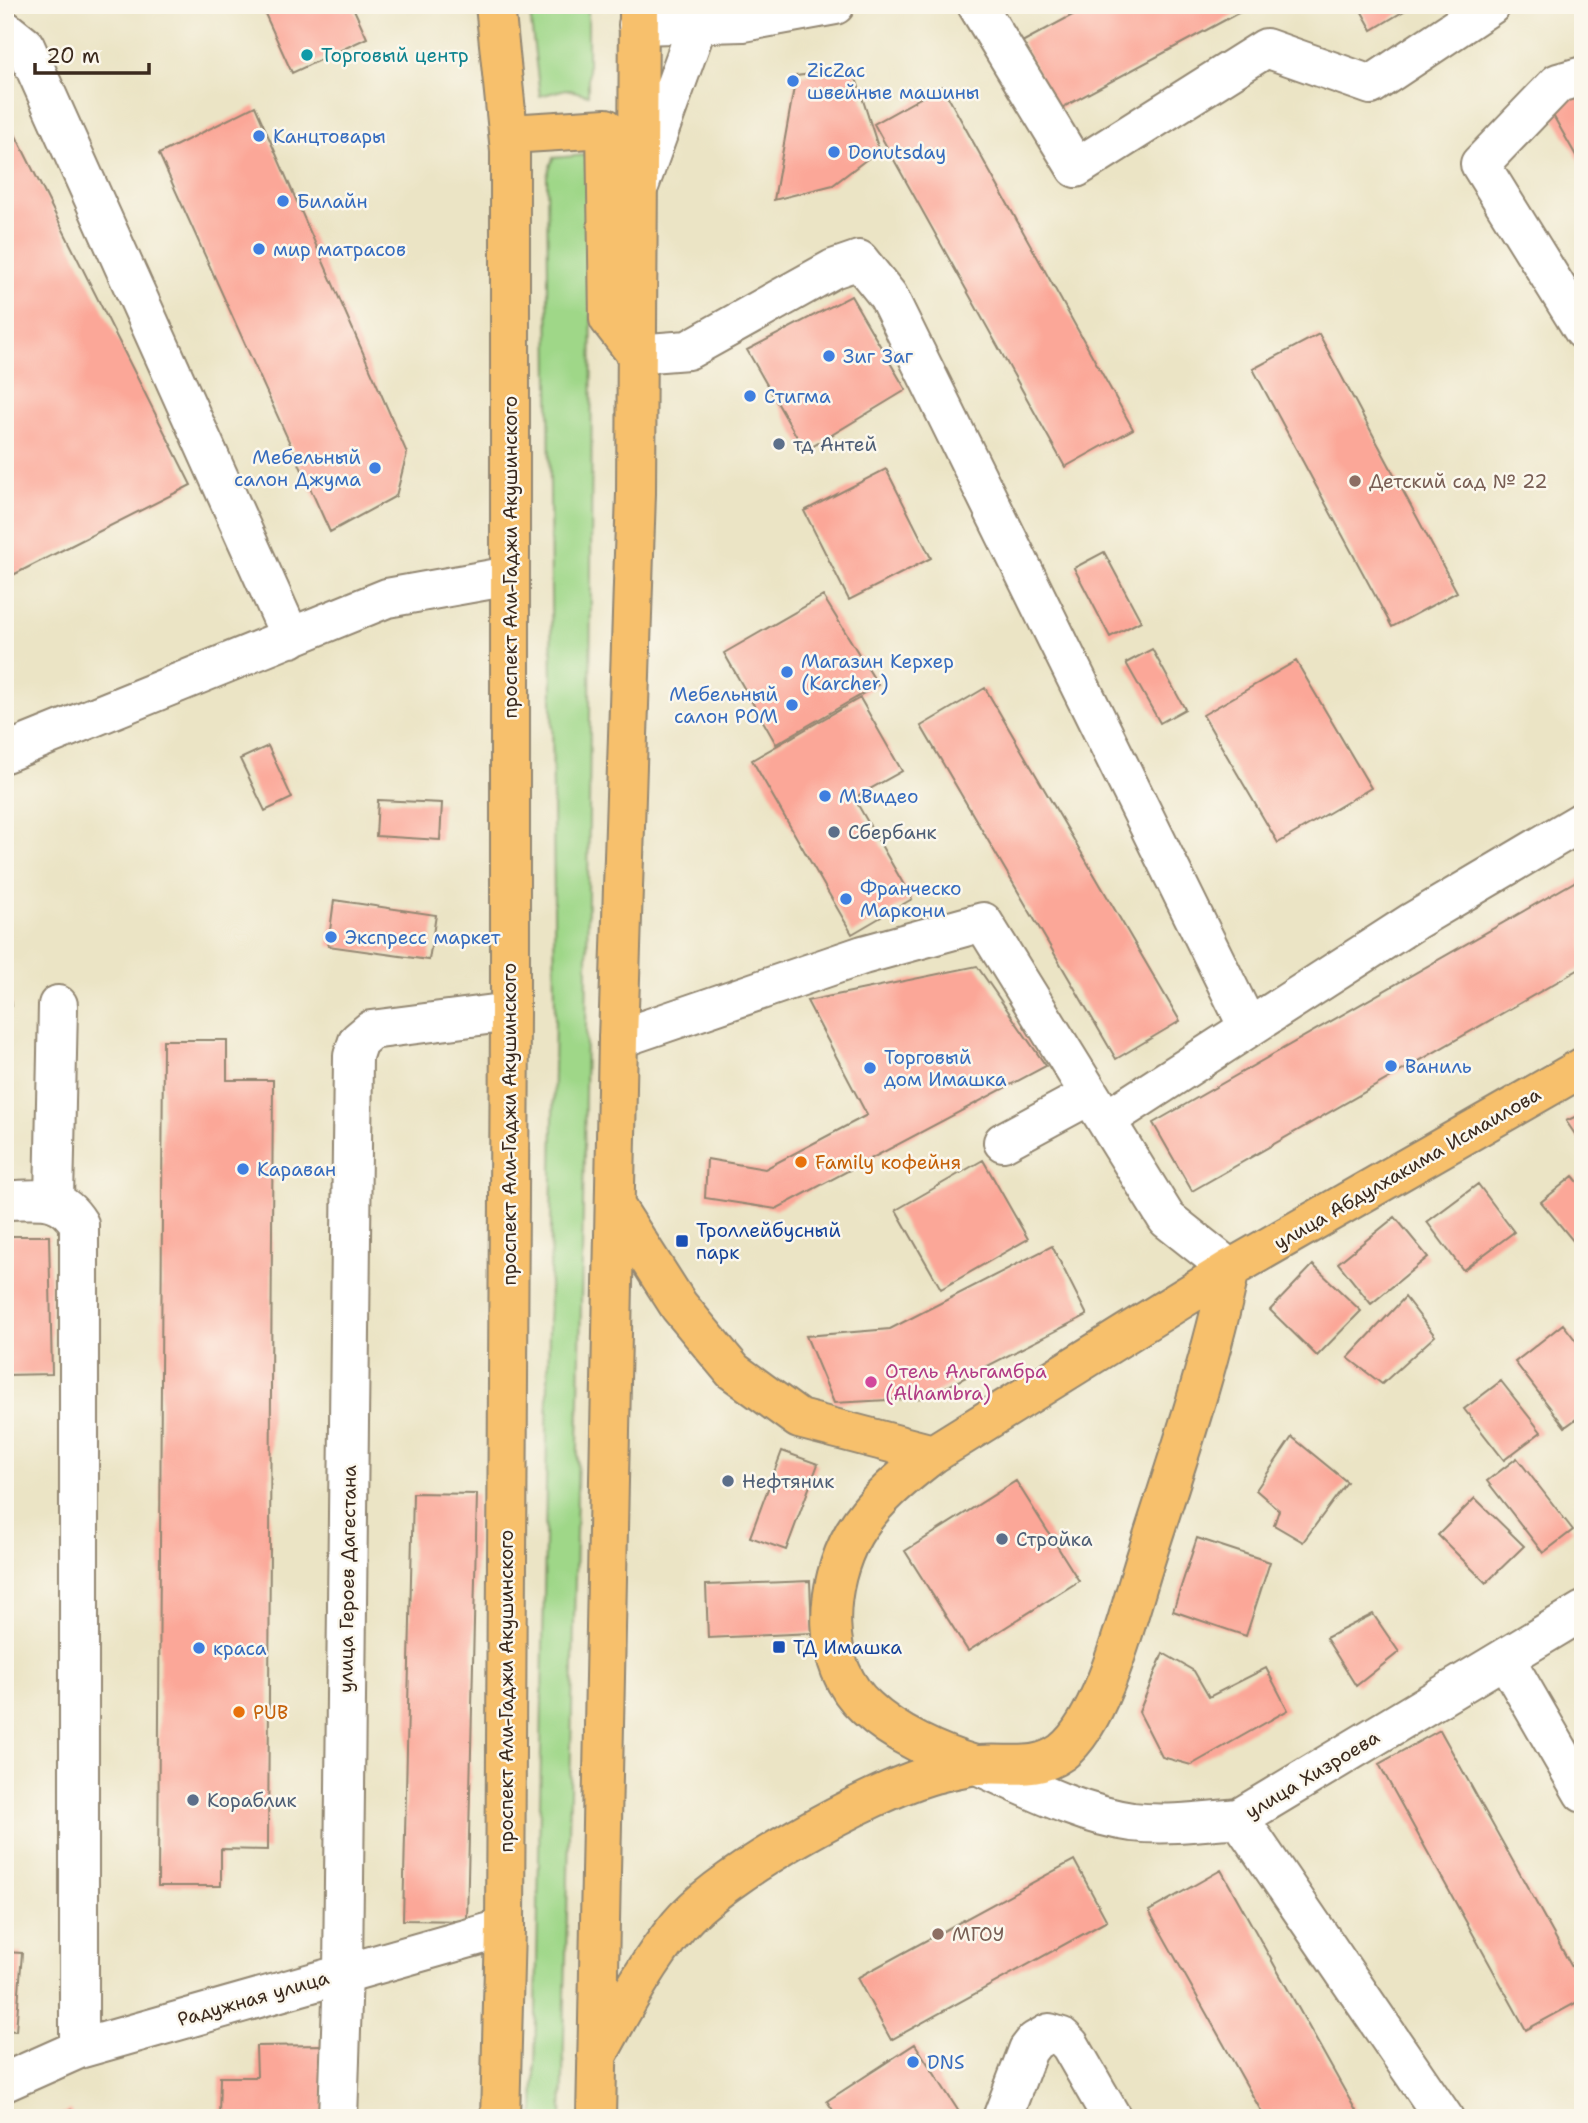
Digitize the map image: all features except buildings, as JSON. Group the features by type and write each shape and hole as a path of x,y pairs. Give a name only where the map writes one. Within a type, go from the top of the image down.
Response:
{"main road":[{"name":"проспект Али-Гаджи Акушинского","path":"495,5 509,134 510,1012 505,1928 500,2118"},
{"path":"596,2118 595,2061 608,1611 618,1039 636,507 639,15"},
{"path":"509,134 606,128 609,319 636,354"},
{"name":"улица Абдулхакима Исмаилова","path":"977,1765 923,1746 867,1709 848,1684 836,1656 831,1633 839,1568 854,1534 876,1503 933,1454 1230,1269 1583,1067"},
{"path":"615,1206 679,1306 733,1371 799,1419 933,1454"},
{"path":"595,2061 658,1951 681,1922 711,1895 765,1858 857,1807 933,1774 977,1765 1040,1765 1063,1751 1078,1736 1092,1714 1112,1661 1208,1367 1230,1269"}],"street":[{"path":"639,15 698,14 743,22 835,5"},
{"path":"977,5 1076,168 1266,48 1371,85 1491,5"},
{"path":"637,192 698,14"},
{"path":"5,30 25,46 292,638"},
{"path":"1583,76 1558,83 1480,164 1583,330"},
{"path":"636,354 688,350 833,269 859,260 888,296 1248,1027"},
{"path":"5,753 387,598 510,576"},
{"path":"1003,1142 1098,1107 1248,1027 1414,921 1583,821"},
{"path":"618,1039 863,955 983,922 1167,1219 1230,1269"},
{"path":"54,1200 58,1005"},
{"name":"улица Героев Дагестана","path":"338,2118 354,1056 358,1041 371,1030 510,1012"},
{"path":"5,1200 54,1200 69,1208 79,1224 79,2049"},
{"name":"улица Хизроева","path":"977,1765 1077,1809 1132,1822 1177,1824 1239,1818 1583,1612"},
{"path":"1506,1660 1583,1793"},
{"path":"1239,1818 1444,2118"},
{"name":"Радужная улица","path":"5,2082 79,2049 342,1972 505,1928"},
{"path":"1002,2118 1028,2050 1035,2041 1049,2034 1062,2037 1069,2045 1112,2118"}],"green space":[{"path":"529,5 588,5 588,95 566,89 540,96"},
{"path":"585,155 591,184 592,426 588,909 562,2118 534,2118 555,1015 547,176 553,158"}],"place":[{"name":"Торговый центр","path":"307,55"},
{"name":"ZicZac швейные машины","path":"793,81"},
{"name":"Канцтовары","path":"259,136"},
{"name":"Donutsday","path":"834,152"},
{"name":"Билайн","path":"283,201"},
{"name":"мир матрасов","path":"259,249"},
{"name":"Зиг Заг","path":"829,356"},
{"name":"Стигма","path":"750,396"},
{"name":"тд Антей","path":"779,444"},
{"name":"Мебельный салон Джума","path":"375,468"},
{"name":"Детский сад № 22","path":"1355,481"},
{"name":"Магазин Керхер (Karcher)","path":"787,672"},
{"name":"Мебельный салон РОМ","path":"792,705"},
{"name":"М.Видео","path":"825,796"},
{"name":"Сбербанк","path":"834,832"},
{"name":"Франческо Маркони","path":"846,899"},
{"name":"Экспресс маркет","path":"331,937"},
{"name":"Ваниль","path":"1391,1066"},
{"name":"Торговый дом Имашка","path":"870,1068"},
{"name":"Family кофейня","path":"801,1162"},
{"name":"Караван","path":"243,1169"},
{"name":"Троллейбусный парк","path":"682,1241"},
{"name":"Отель Альгамбра (Alhambra)","path":"871,1382"},
{"name":"Нефтяник","path":"728,1481"},
{"name":"Стройка","path":"1002,1539"},
{"name":"ТД Имашка","path":"779,1647"},
{"name":"краса","path":"199,1648"},
{"name":"PUB","path":"239,1712"},
{"name":"Кораблик","path":"193,1800"},
{"name":"МГОУ","path":"938,1934"},
{"name":"DNS","path":"913,2062"}]}
